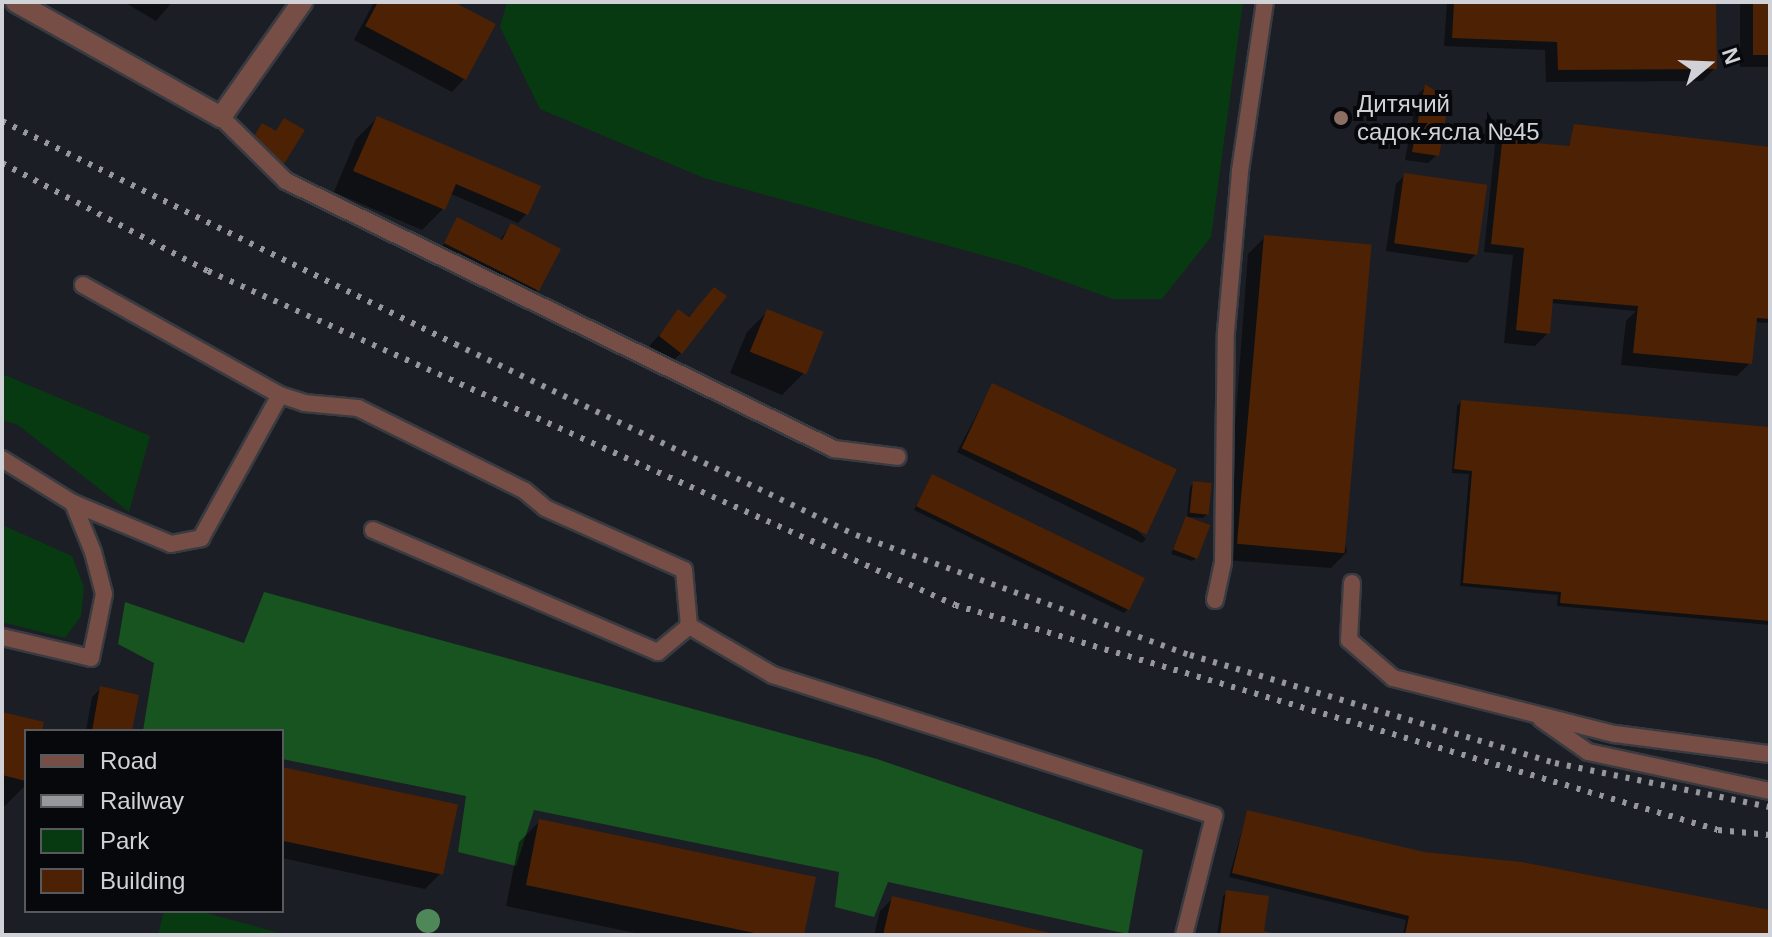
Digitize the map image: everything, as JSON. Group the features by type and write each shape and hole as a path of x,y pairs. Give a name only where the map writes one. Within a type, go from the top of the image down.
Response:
{"street":[{"path":"16,2 221,117 302,2"}],"lane":[{"path":"1215,600 1223,563 1226,332 1240,171 1265,2"},
{"path":"221,117 286,181 834,449 898,457"},
{"path":"83,285 280,395 304,403 358,408 525,491 545,508 684,570 689,626"},
{"path":"2,459 73,503 171,544 201,538 280,395"},
{"path":"2,637 91,658 104,594 93,552 73,503"},
{"path":"373,530 658,652 689,626"},
{"path":"1352,583 1349,640 1393,678 1615,734 1770,754"},
{"path":"689,626 773,675 1214,816 1184,935"},
{"path":"1530,712 1588,752 1770,791"}],"green space":[{"path":"507,2 1243,2 1211,237 1162,299 1113,299 1018,265 704,178 540,109 500,27"},
{"path":"2,374 150,436 129,512 18,425 2,420"},
{"path":"2,525 72,556 84,587 81,616 65,638 2,622"},
{"path":"264,592 877,759 1143,850 1128,934 888,882 874,917 835,907 839,872 534,810 516,866 458,852 466,796 284,759 284,729 143,729 154,663 118,644 125,602 244,643"},
{"path":"164,913 206,913 287,935 158,935"}],"building":[{"path":"378,2 454,2 496,24 466,80 365,26"},
{"path":"1454,2 1716,2 1717,69 1558,70 1557,42 1452,38"},
{"path":"1753,2 1770,2 1770,55 1753,55"},
{"path":"1425,84 1449,100 1439,156 1412,152"},
{"path":"377,116 541,186 528,215 456,184 445,210 353,171"},
{"path":"284,118 305,130 284,164 250,143 262,123 276,131"},
{"path":"1504,124 1537,128 1535,143 1569,146 1574,124 1770,147 1770,319 1757,318 1752,364 1633,353 1638,306 1553,299 1550,334 1516,330 1524,248 1491,244"},
{"path":"1404,173 1487,185 1477,255 1394,243"},
{"path":"457,217 502,240 511,223 561,249 539,291 444,243"},
{"path":"1264,235 1372,244 1345,553 1237,544"},
{"path":"714,287 727,296 682,354 659,336 678,309 689,317"},
{"path":"767,309 824,332 806,375 750,352"},
{"path":"992,383 1177,469 1146,534 962,448"},
{"path":"1461,400 1770,427 1770,621 1560,603 1561,592 1463,583 1472,471 1454,469"},
{"path":"932,474 1145,578 1129,610 916,506"},
{"path":"1193,481 1212,483 1209,515 1190,513"},
{"path":"1186,516 1210,525 1197,559 1173,550"},
{"path":"100,686 139,695 132,729 92,729"},
{"path":"2,712 44,722 42,729 24,729 24,780 2,775"},
{"path":"284,767 458,804 443,875 284,841"},
{"path":"1247,810 1424,852 1521,862 1770,910 1770,935 1405,935 1409,916 1232,873"},
{"path":"539,819 816,877 804,935 764,935 526,885"},
{"path":"1226,890 1269,896 1264,931 1278,935 1220,935"},
{"path":"892,896 1055,934 1055,935 883,935"}],"railway":[{"path":"2,121 455,344 856,535 1190,655 1555,763 1770,807"},
{"path":"2,163 208,271 955,605 1718,830 1770,835"}],"place":[{"name":"Дитячий садок-ясла №45","path":"1341,118"}]}
